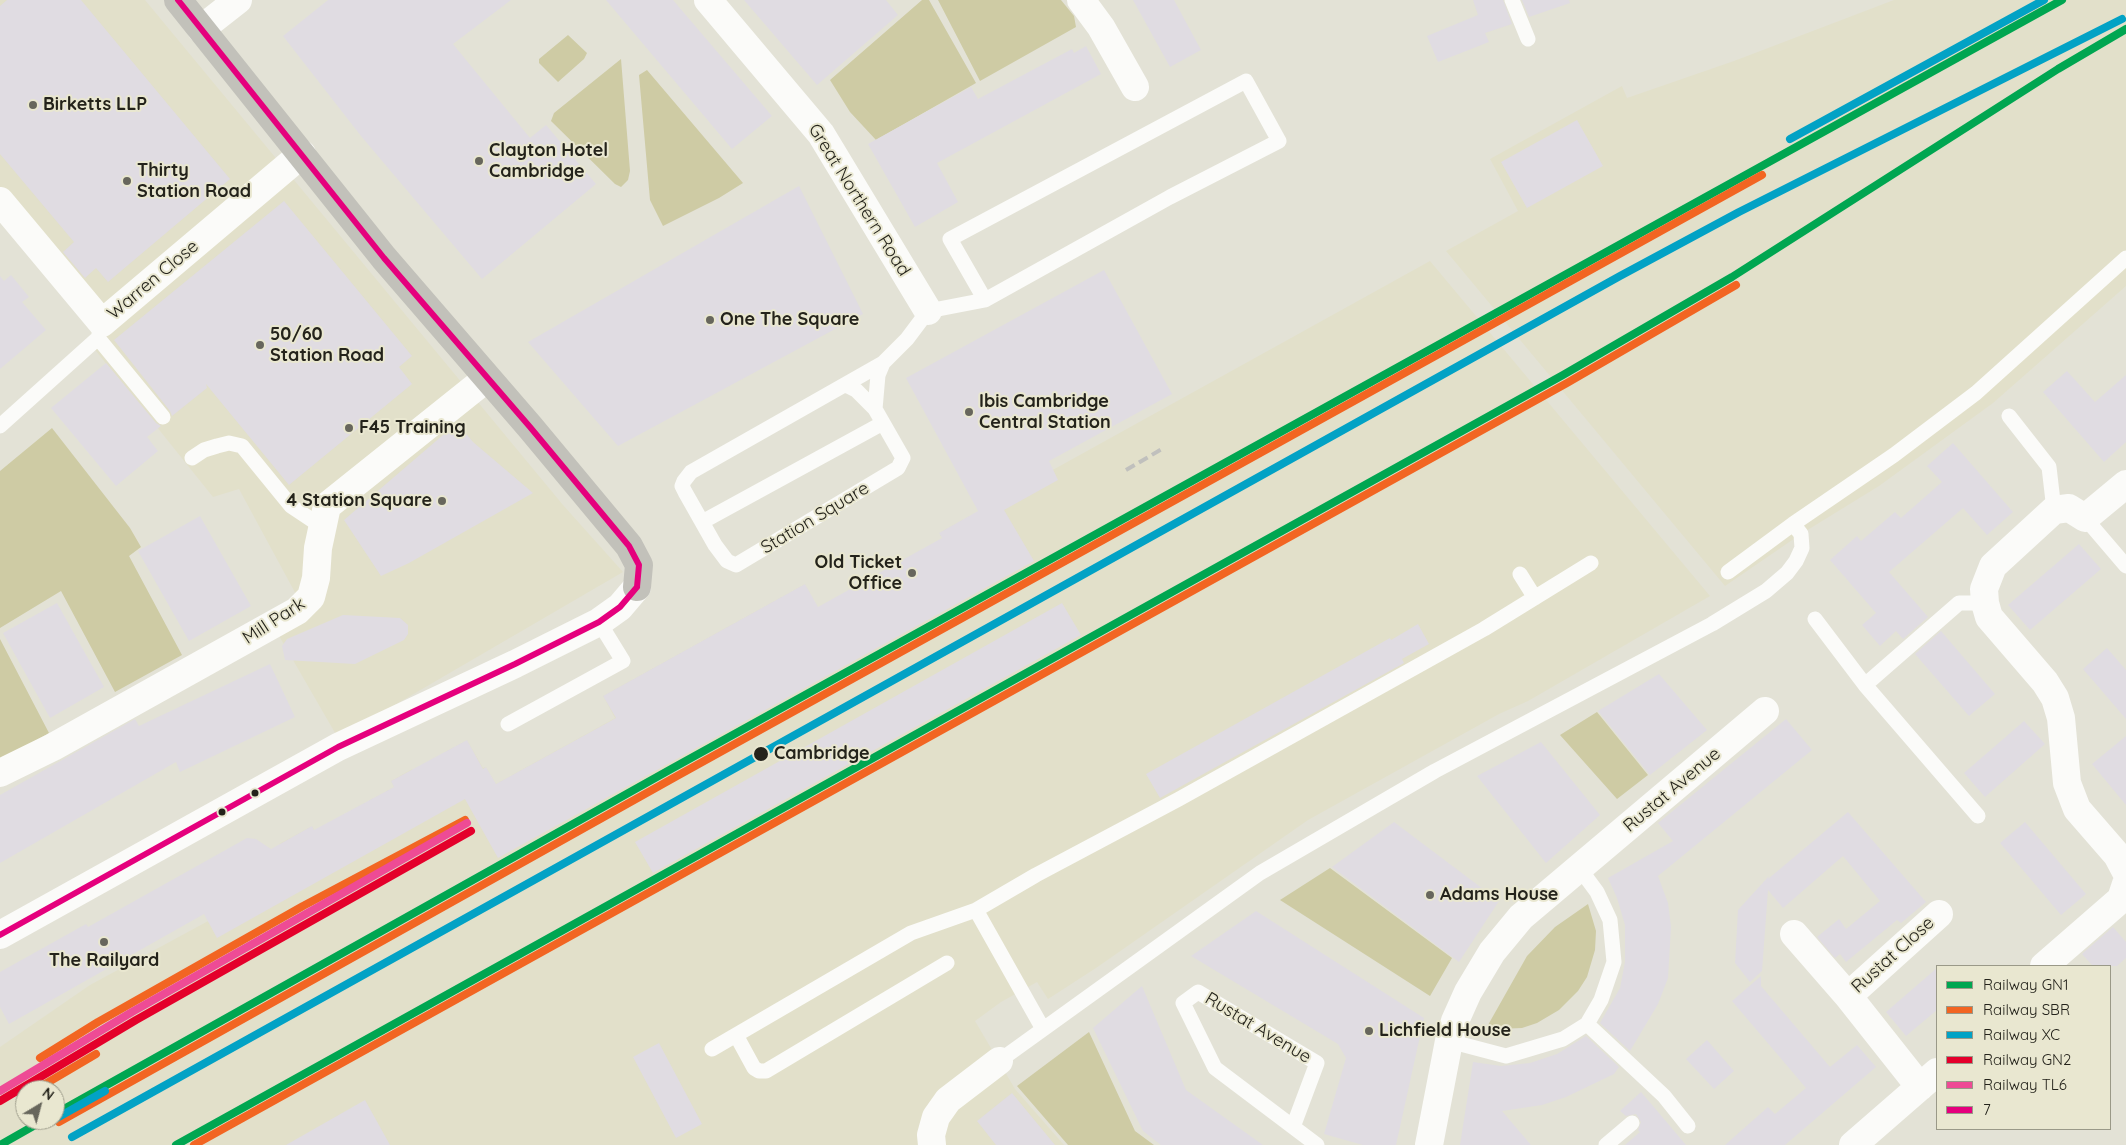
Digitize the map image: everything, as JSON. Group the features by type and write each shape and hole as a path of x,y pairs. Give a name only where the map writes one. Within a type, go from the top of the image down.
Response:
{"street":[{"path":"0,935 338,747 515,664 599,622 620,607 637,587 639,565 629,546 384,258 178,0"},
{"path":"201,28 238,0"},
{"name":"Great Northern Road","path":"708,0 821,134 928,311"},
{"path":"1081,0 1101,27 1135,87"},
{"name":"Warren Close","path":"0,201 100,331 302,154"},
{"name":"Mill Park","path":"0,773 53,747 297,611 311,598 316,578 318,548 327,506 487,378"},
{"path":"2126,484 2085,518 2069,508 2054,510 1993,566 1987,577 1984,589 1984,603 1989,617 2045,682 2055,698 2061,718 2067,782 2077,809 2118,855 2126,872"},
{"name":"Rustat Avenue","path":"1429,1145 1449,1041 1455,1021 1468,992 1492,952 1521,917 1765,712"},
{"path":"2045,965 2121,899 2126,884"},
{"name":"Rustat Close","path":"1848,996 1938,914"},
{"name":"Rustat Close","path":"1794,934 1848,996 1929,1080"},
{"path":"932,1145 931,1134 936,1117 948,1100 999,1061"},
{"path":"1853,1145 1929,1080"}],"lane":[{"path":"1512,0 1528,39"},
{"path":"928,311 985,300 1170,197 1279,141 1246,81 950,239 985,300"},
{"path":"1728,572 1894,455 1976,393 2126,258"},
{"name":"Station Square","path":"846,385 856,390 875,409 903,458 898,468 736,565 727,561 720,553 682,486 684,480 691,472 883,363 907,339 928,311"},
{"path":"0,426 100,331 163,417"},
{"path":"875,409 878,375 883,363"},
{"path":"2009,416 2049,467 2054,510"},
{"path":"702,522 883,423"},
{"path":"192,458 204,450 217,446 229,444 242,446 291,506 315,522 322,530"},
{"path":"2085,518 2126,566"},
{"path":"999,1061 1260,873 1435,772 1712,624 1766,591 1787,573 1796,561 1802,548 1801,534 1794,524"},
{"path":"712,1049 911,933 976,910 1036,875 1179,799 1432,658 1591,563"},
{"path":"1520,574 1535,598"},
{"path":"1865,685 1959,603 1984,603"},
{"path":"1815,619 1865,685 1978,816"},
{"path":"508,724 623,661 599,622"},
{"path":"1449,1041 1506,1056 1563,1040 1587,1024 1601,1000 1614,962 1610,920 1597,892 1580,869"},
{"path":"976,910 1043,1030"},
{"path":"736,1036 754,1068 759,1071 766,1071 948,963"},
{"name":"Rustat Avenue","path":"1293,1127 1317,1063 1198,992 1183,1003 1215,1068 1293,1127 1317,1145"},
{"path":"1587,1024 1659,1101 1688,1126"},
{"path":"1606,1145 1632,1123"}],"shaded area":[{"path":"0,0 145,0 563,505 623,572 338,738 267,615 298,598 239,489 213,497 88,341 100,314 0,194"},
{"path":"922,0 929,0 976,83 876,140 850,112 830,80"},
{"path":"938,0 1061,0 1074,16 1076,27 980,81"},
{"path":"1894,0 2126,0 2126,286 1993,403 1879,486 1801,534 1725,586 1446,251 1518,211 1490,159 1622,86 1627,98 1734,61"},
{"path":"568,35 587,53 584,59 558,82 539,63 539,59"},
{"path":"621,59 630,171 628,180 621,187 615,184 551,121 554,113"},
{"path":"647,70 743,183 719,198 663,226 650,200 639,75"},
{"path":"1430,261 1710,596 1528,701 1499,714 1308,820 1096,968 1048,999 1037,982 1001,1002 975,1021 1015,1089 1064,1145 0,1145 0,1047 90,985 295,874 279,844 312,826 317,835 341,816 394,787 391,781 412,769 415,775 448,756 445,752 467,740 483,768 486,767 496,784 615,718 603,696 805,584 823,617 942,538 939,533"},
{"path":"52,428 130,528 141,547 129,556 182,655 115,692 61,591 0,628 0,471"},
{"path":"0,639 49,733 0,761"},
{"path":"1597,712 1648,775 1617,799 1560,735"},
{"path":"1330,868 1452,958 1430,996 1280,900"},
{"path":"1588,904 1596,931 1595,950 1587,977 1578,991 1559,1010 1537,1023 1522,1028 1498,1029 1488,1025 1527,956 1555,927"},
{"path":"1089,1032 1135,1131 1154,1145 1068,1145 1017,1086"}],"building":[{"path":"7,0 81,0 230,179 108,282 96,268 85,278 63,252 74,242 0,154 0,6"},
{"name":"Clayton Hotel Cambridge","path":"328,0 511,0 453,44 530,138 546,125 596,184 482,279 361,136 283,36"},
{"path":"606,0 673,0 772,116 732,149"},
{"path":"744,0 886,0 898,15 817,85"},
{"path":"1133,0 1174,0 1201,50 1170,67"},
{"path":"1473,0 1503,0 1512,24 1485,33 1489,42 1438,62 1427,36 1478,15"},
{"path":"1522,0 1569,0 1570,3 1529,17"},
{"path":"1086,46 1101,74 937,163 958,202 915,227 868,144 971,87 978,99 1072,49 1074,53"},
{"path":"1577,120 1603,166 1527,208 1501,162"},
{"name":"One The Square","path":"799,186 863,314 618,446 528,342"},
{"name":"50/60 Station Road","path":"284,201 412,356 399,367 412,384 289,485 206,384 207,388 172,416 114,340"},
{"path":"1104,270 1172,394 1049,461 1058,480 1004,510 1034,561 498,858 465,799 217,938 204,914 9,1024 0,1007 0,972 86,924 88,927 247,838 256,839 271,849 312,826 314,830 394,787 391,781 467,740 483,769 486,767 496,784 616,718 603,696 805,584 818,607 942,538 939,533 978,511 906,378"},
{"path":"11,275 29,297 22,302 46,330 0,369 0,276 4,281"},
{"path":"106,363 156,423 161,426 147,437 158,451 116,486 51,408"},
{"path":"2067,371 2095,402 2126,375 2126,442 2104,462 2043,392"},
{"name":"4 Station Square","path":"457,423 473,442 533,493 409,563 381,576 344,520"},
{"path":"1953,443 2013,512 1987,535 1963,508 1889,572 1928,617 1903,639 1896,631 1880,646 1862,625 1876,613 1830,560 1857,536 1861,541 1895,512 1901,518 1942,482 1927,466"},
{"path":"200,516 251,606 189,641 138,551"},
{"path":"2079,544 2101,569 2030,630 2008,605"},
{"path":"57,603 104,687 50,718 3,633"},
{"path":"1062,603 1081,635 653,873 635,842"},
{"path":"343,615 400,618 408,625 408,634 404,640 355,664 285,660 282,646 287,639"},
{"path":"1418,624 1429,644 1402,659 1404,663 1160,798 1146,774"},
{"path":"1941,631 1995,694 1969,716 1915,654"},
{"path":"2107,648 2126,670 2126,719 2083,669"},
{"path":"270,664 295,717 180,772 176,762 0,863 0,795 135,719 139,726"},
{"path":"1659,674 1707,730 1650,775 1598,711"},
{"path":"1786,719 1812,750 1658,876 1668,903 1671,927 1668,978 1658,1004 1630,1051 1600,1023 1620,988 1625,962 1625,925 1617,898 1608,878 1673,841 1658,823"},
{"path":"2024,721 2045,744 1985,797 1964,773"},
{"path":"2126,736 2126,805 2092,764"},
{"path":"1541,742 1600,815 1546,863 1477,776"},
{"path":"1848,812 1926,902 1901,923 1897,920 1846,962 1840,954 1835,958 1817,937 1839,919 1846,929 1880,901 1843,856 1783,908 1768,890 1762,971 1750,982 1735,963 1738,910 1769,876 1768,879"},
{"name":"Adams House","path":"1394,822 1499,901 1459,962 1332,867"},
{"path":"2025,822 2086,894 2061,915 2000,843"},
{"name":"Lichfield House","path":"1256,911 1424,1018 1396,1145 1363,1145 1324,1134 1346,1058 1338,1044 1191,956"},
{"path":"2113,927 2126,942 2126,958 2117,966 2092,965 2082,954"},
{"path":"1936,969 1936,1011 1906,1036 1886,1012"},
{"path":"1761,976 1761,986 1830,1067 1857,1045 1876,1067 1785,1145 1725,1145 1768,1107 1775,1114 1806,1088 1732,1001"},
{"path":"1142,986 1186,1090 1263,1145 1161,1145 1143,1131 1093,1028"},
{"path":"1586,1036 1619,1067 1614,1074 1566,1097 1542,1105 1502,1111 1531,1145 1460,1145 1473,1062 1501,1066 1530,1063 1557,1054"},
{"path":"1707,1040 1734,1071 1714,1089 1686,1059"},
{"path":"659,1043 702,1124 676,1138 633,1057"},
{"path":"1641,1092 1686,1145 1625,1145 1640,1132 1638,1130 1641,1122 1636,1114 1626,1116 1620,1111"},
{"path":"1012,1093 1055,1145 996,1145 977,1121"},
{"path":"365,1100 390,1145 286,1145"}],"railway":[{"path":"1126,470 1162,449"}],"rail line":[{"name":"XC","path":"1790,139 2044,0"},
{"name":"GN1","path":"65,1108 673,768 2062,0"},
{"name":"XC","path":"72,1137 1620,276 1739,212 2122,19"},
{"name":"GN1","path":"176,1145 1563,375 1732,277 2058,69 2126,29"},
{"name":"SBR","path":"65,1119 677,776 1762,175"},
{"name":"SBR","path":"194,1145 1567,383 1736,285"},
{"name":"SBR","path":"40,1058 98,1022 303,906 465,820"},
{"name":"TL6","path":"0,1091 132,1012 467,823"},
{"name":"GN2","path":"0,1101 136,1020 471,831"},
{"name":"SBR","path":"52,1080 96,1054"},
{"name":"XC","path":"65,1113 105,1091"},
{"name":"GN1","path":"0,1145 26,1130"}],"transit line":[{"name":"7","path":"178,0 384,258 530,427 629,546 639,565 637,587"},
{"name":"7","path":"0,935 338,747 515,664 599,622 620,607 637,587"}],"place":[{"name":"Birketts LLP","path":"33,105"},
{"name":"Clayton Hotel Cambridge","path":"479,161"},
{"name":"Thirty Station Road","path":"127,181"},
{"name":"One The Square","path":"710,320"},
{"name":"50/60 Station Road","path":"260,345"},
{"name":"Ibis Cambridge Central Station","path":"969,412"},
{"name":"F45 Training","path":"349,428"},
{"name":"4 Station Square","path":"442,501"},
{"name":"Old Ticket Office","path":"912,573"},
{"name":"Cambridge","path":"761,754"},
{"name":"Adams House","path":"1430,895"},
{"name":"The Railyard","path":"104,942"},
{"name":"Lichfield House","path":"1369,1031"}]}
